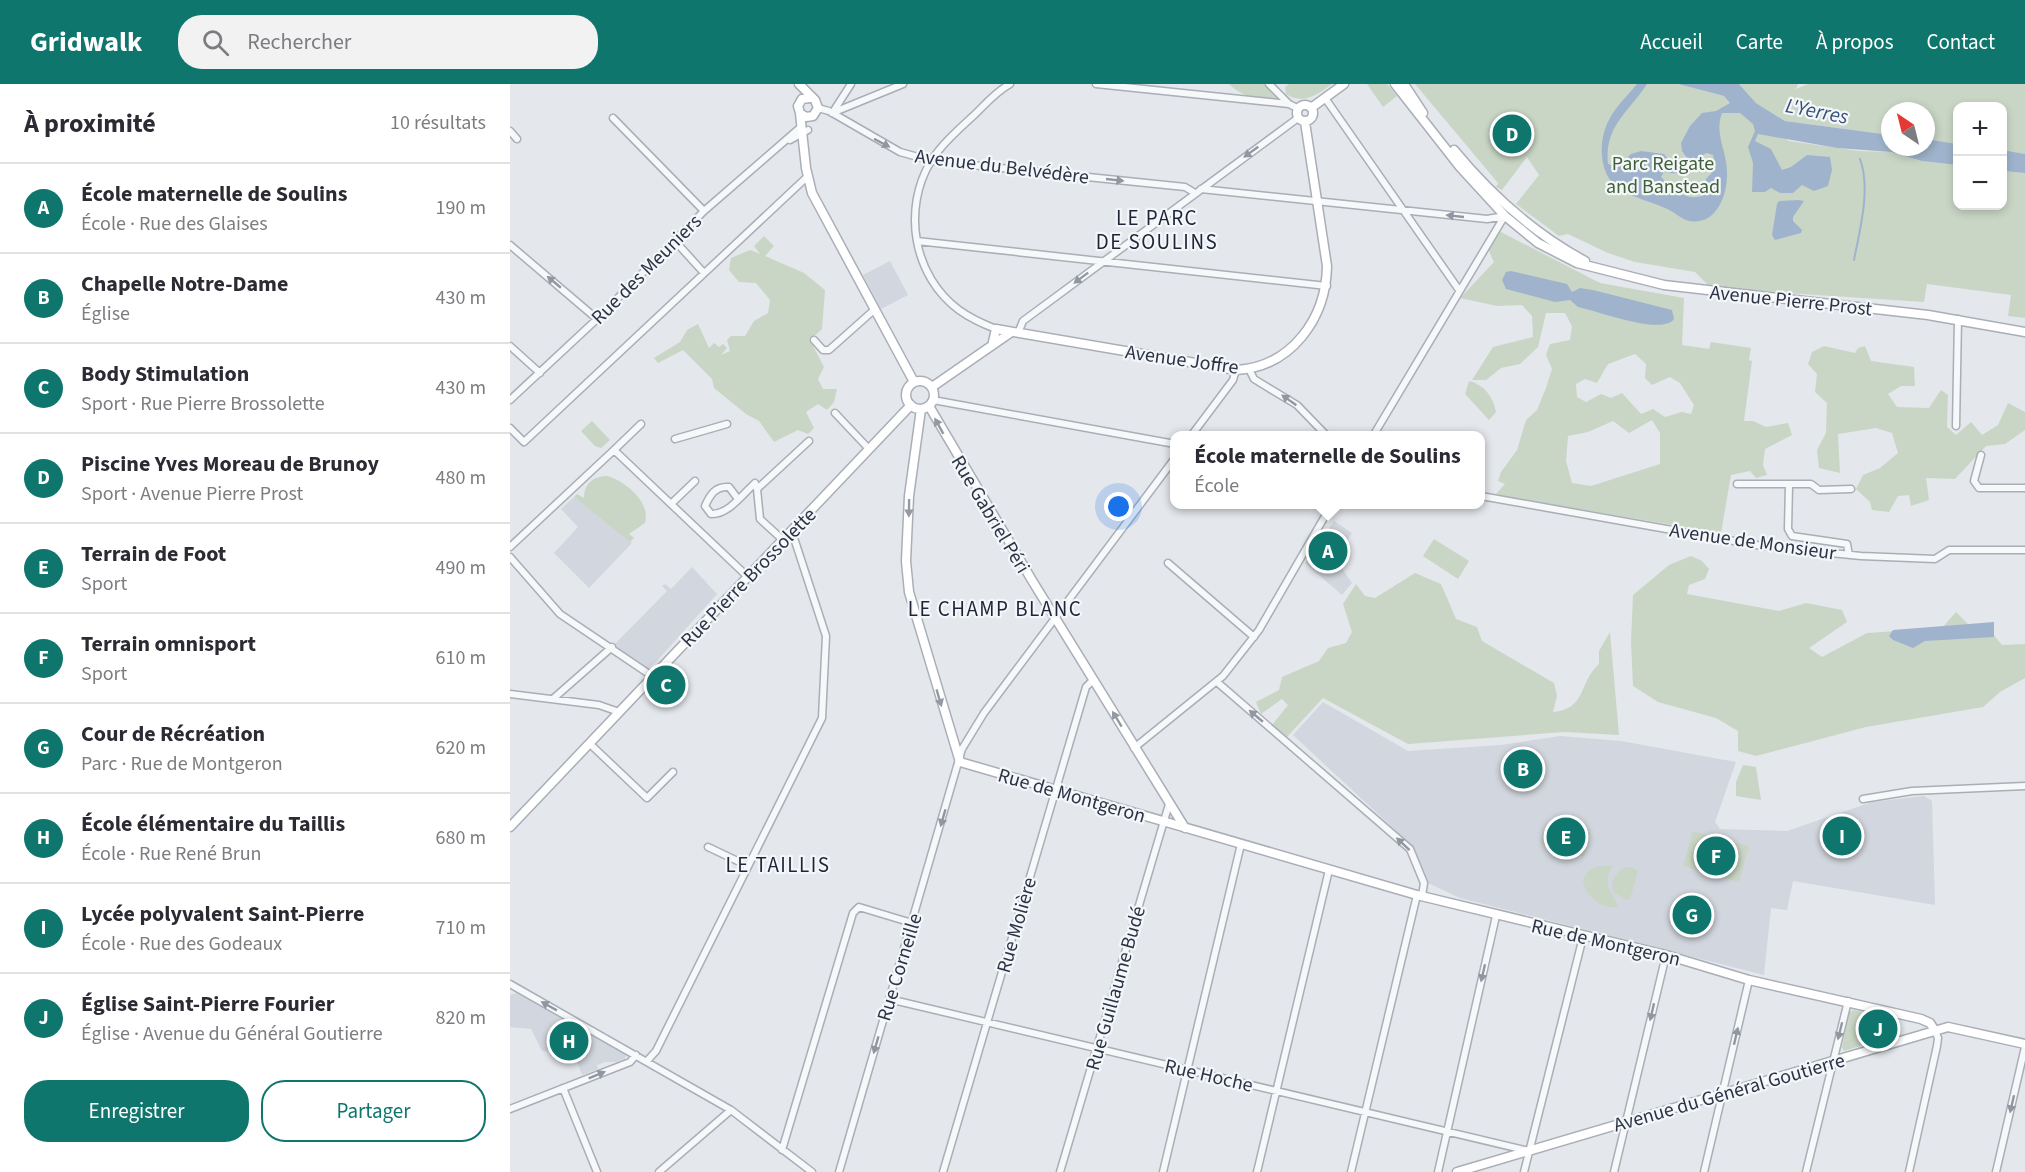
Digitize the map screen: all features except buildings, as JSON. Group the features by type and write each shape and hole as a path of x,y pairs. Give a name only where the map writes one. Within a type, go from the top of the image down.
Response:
{"street":[{"path":"797,84 818,108 804,130"},
{"path":"797,84 801,100 798,106 804,130 807,177 818,205 914,382"},
{"path":"832,113 851,84"},
{"path":"832,113 903,84"},
{"path":"993,342 996,329 959,310 937,288 927,273 917,241 915,208 919,187 932,160 956,132 1008,84"},
{"path":"1096,84 1288,104"},
{"path":"960,762 909,592 906,561 909,496 932,387 993,342 1014,333 1023,321 1301,116 1305,105 1311,108 1313,116 1301,116 1269,84"},
{"path":"1311,108 1344,84"},
{"name":"Avenue Pierre Prost","path":"1395,84 1460,167 1507,213 1599,268 1639,280 1690,289 1958,319 2025,332"},
{"name":"Avenue Pierre Prost","path":"1404,84 1434,126 1507,213"},
{"path":"801,100 810,98"},
{"path":"1325,98 1459,290"},
{"name":"Avenue du Belvédère","path":"818,108 832,113 900,152 932,160 1185,187 1198,191 1487,219 1507,213"},
{"path":"800,113 811,117"},
{"name":"Avenue Joffre","path":"996,329 1236,370 1249,369 1278,357 1299,341 1316,318 1327,286 1327,266 1301,116"},
{"path":"613,118 704,211"},
{"name":"Rue des Meuniers","path":"510,400 597,319 704,211 786,141 804,130"},
{"path":"510,131 517,139"},
{"path":"510,428 524,442 807,177"},
{"path":"1375,431 1507,213"},
{"path":"675,241 704,273"},
{"path":"917,241 1327,286"},
{"path":"510,245 597,319"},
{"path":"814,340 823,350 829,350 874,310"},
{"path":"1956,426 1958,319"},
{"name":"Avenue Pierre Prost","path":"1984,323 2025,325"},
{"path":"510,346 540,373"},
{"path":"1249,369 1254,379 1297,405 1323,431"},
{"path":"1194,431 1233,380 1236,370"},
{"path":"914,382 926,382 932,387"},
{"path":"914,382 907,391 907,399 911,405 928,405 1170,443"},
{"name":"Rue Pierre Brossolette","path":"510,827 911,405"},
{"name":"Rue Gabriel Péri","path":"928,405 1169,804"},
{"path":"835,413 869,449"},
{"path":"510,547 641,424"},
{"path":"675,439 727,424"},
{"path":"757,489 809,441"},
{"path":"614,450 748,577"},
{"path":"1981,455 1974,481 1979,488 2025,488"},
{"name":"Rue Corneille","path":"839,1172 963,749 977,722 1170,465"},
{"path":"671,504 695,481"},
{"path":"738,499 729,487 724,487 712,493 705,506 711,514 719,514 738,499 755,483 760,519 783,540"},
{"path":"1737,484 1811,484 1819,490 1851,489"},
{"path":"1789,485 1788,529 1792,536 1847,544 1849,555"},
{"name":"Avenue de Monsieur","path":"1485,497 1762,546 1849,555 1935,559 1948,550 2025,550"},
{"path":"1134,748 1217,682 1254,637 1329,509"},
{"path":"647,1061 656,1051 822,718 826,636 794,538 790,534"},
{"path":"510,557 560,614 652,676"},
{"path":"1168,563 1254,637"},
{"path":"510,570 517,564"},
{"path":"554,698 612,647"},
{"name":"Rue Molière","path":"943,1172 1086,687 1093,680"},
{"path":"1217,682 1410,849 1424,883 1351,1172"},
{"path":"510,694 599,705 619,712"},
{"path":"589,743 647,798 673,772"},
{"name":"Rue de Montgeron","path":"960,762 1329,870 1496,916 1666,955 1749,980 1848,1000 1926,1021 1935,1030 1953,1027 2025,1045"},
{"path":"1863,799 1912,791 2025,786"},
{"name":"Rue de Montgeron","path":"1169,804 1185,828"},
{"name":"Rue Guillaume Budé","path":"1060,1172 1169,804"},
{"path":"1163,1172 1241,844"},
{"path":"708,847 748,866"},
{"path":"1257,1172 1329,870"},
{"path":"783,1150 853,913 859,907 912,923"},
{"path":"1438,1172 1496,916"},
{"path":"1524,1172 1582,937"},
{"path":"1614,1172 1666,955"},
{"path":"1704,1172 1749,980"},
{"path":"510,984 731,1110 812,1172"},
{"name":"Rue Hoche","path":"889,999 1529,1151"},
{"path":"1806,1172 1848,1000"},
{"path":"1909,1172 1937,1046 1938,1038 1935,1030"},
{"name":"Avenue du Général Goutierre","path":"1457,1172 1935,1030"},
{"path":"1996,1172 2025,1045"},
{"path":"510,1109 630,1062 636,1055"},
{"path":"563,1088 597,1172"},
{"path":"659,1172 731,1110"}],"shaded area":[{"path":"890,261 908,295 881,309 863,275"},
{"path":"574,497 632,543 589,588 554,553 578,527 561,509"},
{"path":"1334,521 1352,533 1344,545 1341,567 1352,583 1342,595 1305,563"},
{"path":"692,567 717,594 656,662 646,670 612,647 667,591 662,586 665,584 671,589"},
{"path":"1323,702 1408,751 1501,745 1560,736 1621,741 1736,762 1715,822 1720,829 1787,831 1872,802 1924,796 1932,801 1935,905 1793,881 1787,910 1771,908 1764,975 1460,898 1428,883 1421,864 1408,842 1293,735"},
{"path":"517,993 626,1055 626,1058 597,1065 598,1069 582,1075 574,1053 542,1051 531,1029 510,1027 510,995"}],"green space":[{"path":"1229,84 1264,84 1279,100 1252,97"},
{"path":"1289,84 1332,84 1316,95 1299,99 1286,94 1285,87"},
{"path":"1367,84 1387,84 1397,96 1383,107"},
{"name":"Parc Reigate and Banstead","path":"1415,84 1678,84 1724,96 1789,141 1859,151 1881,152 1881,156 1905,156 1922,161 1953,165 1953,210 2007,210 2007,171 2025,173 2025,318 2008,316 2011,295 1927,284 1924,302 1711,288 1695,272 1635,262 1608,253 1568,234 1559,236 1516,204 1539,175 1527,157 1502,190 1496,187 1498,183"},
{"path":"1739,84 1798,84 1796,89 1808,84 2025,84 2025,154 2007,151 2007,102 1953,102 1953,143 1935,140 1935,102 1881,102 1881,134 1785,121 1756,103"},
{"path":"1499,231 1600,283 1684,298 1682,345 1709,349 1711,342 1751,348 1749,360 1752,361 1744,421 1753,421 1766,427 1788,423 1792,435 1765,449 1763,465 1767,475 1756,478 1750,471 1731,475 1721,533 1495,495 1505,484 1498,481 1501,472 1517,450 1526,420 1537,410 1546,388 1552,369 1546,355 1550,344 1570,340 1572,326 1565,313 1546,313 1538,347 1520,364 1501,368 1486,380 1472,380 1493,347 1533,337 1532,316 1522,305 1497,306 1460,298 1494,262 1488,249","holes":["1635,354 1646,364 1645,378 1652,385 1670,377 1680,383 1694,405 1691,414 1682,412 1665,417 1653,409 1641,414 1622,393 1611,398 1601,394 1586,402 1577,397 1576,384 1585,379 1597,383 1608,364","1652,420 1660,433 1660,464 1591,486 1572,483 1566,461 1568,436 1588,432 1613,421 1629,433"]},
{"path":"764,236 774,246 765,256 804,273 825,290 822,329 810,340 824,367 818,379 823,389 837,389 834,402 827,410 818,404 806,412 814,428 808,434 798,430 774,442 759,421 746,414 714,388 712,379 683,350 658,363 654,358 680,342 687,330 698,324 709,348 714,343 719,347 723,344 727,348 721,355 730,351 727,340 731,336 745,336 754,321 768,313 770,300 756,283 739,282 729,270 731,258 750,250 760,254 754,246"},
{"path":"1824,346 1855,353 1858,348 1865,346 1871,361 1914,367 1915,386 1901,386 1888,394 1897,407 1929,408 1941,390 1948,395 1947,427 1956,435 1971,422 1982,435 1998,425 2008,403 2025,412 2025,430 2005,444 1986,446 1955,479 1926,478 1929,500 1911,506 1909,495 1898,496 1889,512 1872,510 1870,502 1856,489 1863,475 1880,468 1898,453 1892,433 1876,428 1838,434 1840,473 1819,468 1817,450 1826,433 1827,403 1815,392 1817,374 1808,364 1812,352"},
{"path":"1469,381 1480,385 1493,401 1496,412 1489,420 1465,394"},
{"path":"592,421 610,440 601,448 595,446 581,431"},
{"path":"608,476 629,488 641,500 644,508 645,523 629,534 634,538 630,542 574,497 577,494 584,498 590,482 598,477"},
{"path":"1434,539 1469,561 1458,579 1423,556"},
{"path":"1691,556 1702,561 1709,569 1705,579 1689,585 1687,594 1779,611 1806,603 1842,610 1847,622 1809,648 1822,657 1867,633 1942,628 1956,612 1971,627 1988,628 2002,645 2025,644 2025,678 2000,692 1983,707 1866,727 1756,756 1738,751 1738,731 1716,718 1658,702 1633,686 1631,642 1633,595 1669,565"},
{"path":"1415,573 1441,584 1456,619 1477,627 1482,641 1554,683 1557,696 1553,712 1564,710 1577,701 1592,671 1599,664 1599,651 1610,632 1619,735 1564,732 1408,744 1323,698 1287,737 1272,725 1288,705 1282,699 1261,714 1256,702 1279,690 1282,677 1319,661 1328,648 1346,643 1352,632 1343,604 1356,584 1365,596 1375,598"},
{"path":"1743,765 1756,767 1761,800 1736,796 1736,782"},
{"path":"1546,823 1590,833 1584,857 1540,844"},
{"path":"1693,831 1749,846 1739,882 1683,866"},
{"path":"1613,865 1608,876 1608,886 1618,906 1606,907 1591,897 1583,881 1591,870"},
{"path":"1625,867 1632,867 1638,871 1630,899 1626,900 1613,891 1614,877"},
{"path":"1680,895 1711,903 1704,935 1672,926"},
{"path":"1853,1010 1869,1013 1864,1026 1869,1043 1844,1051 1842,1047 1849,1012"}],"water":[{"path":"1637,84 1647,84 1619,120 1610,139 1608,164 1618,167 1631,154 1641,151 1664,154 1673,165 1681,164 1687,158 1682,151 1681,143 1690,126 1702,113 1716,111 1730,103 1724,96 1678,84 1739,84 1756,103 1785,121 1881,134 1881,151 1837,148 1758,134 1755,141 1771,149 1782,170 1791,167 1807,155 1830,157 1832,170 1828,186 1814,191 1802,185 1793,193 1780,193 1771,188 1765,192 1752,192 1753,163 1748,147 1755,131 1753,124 1740,113 1722,113 1719,128 1727,172 1725,191 1718,208 1712,215 1696,222 1686,220 1668,209 1622,191 1608,177 1602,158 1603,137 1616,109","holes":["1707,153 1713,155 1716,168 1706,179 1704,195 1698,197 1680,193 1661,177 1664,172 1687,172 1695,168 1701,157"]},
{"path":"1935,140 1953,143 1953,165 1922,161 1905,156 1935,156"},
{"path":"2007,151 2025,154 2025,173 2007,171"},
{"path":"1779,201 1804,201 1793,217 1793,221 1802,230 1801,233 1775,240 1772,235 1777,204"},
{"path":"1511,271 1567,284 1572,292 1580,288 1593,290 1672,310 1674,319 1667,324 1644,324 1578,307 1570,300 1555,302 1506,289 1502,280 1506,272"},
{"path":"1994,622 1994,637 1925,641 1913,648 1889,636 1893,630"}],"waterway":[{"path":"1854,260 1865,196 1860,159"}],"place":[{"name":"Piscine Yves Moreau de Brunoy","path":"1512,134"},
{"name":"École maternelle de Soulins","path":"1328,551"},
{"name":"Body Stimulation","path":"666,685"},
{"name":"Chapelle Notre-Dame","path":"1523,769"},
{"name":"Lycée polyvalent Saint-Pierre","path":"1842,836"},
{"name":"Terrain de Foot","path":"1566,837"},
{"name":"Terrain omnisport","path":"1716,856"},
{"name":"Cour de Récréation","path":"1692,915"},
{"name":"Église Saint-Pierre Fourier","path":"1878,1029"},
{"name":"École élémentaire du Taillis","path":"569,1041"}],"district":[{"name":"LE PARC DE SOULINS","path":"1157,230"},
{"name":"LE CHAMP BLANC","path":"995,609"},
{"name":"LE TAILLIS","path":"778,865"}],"water label":[{"name":"L'Yerres","path":"1817,111"}]}
